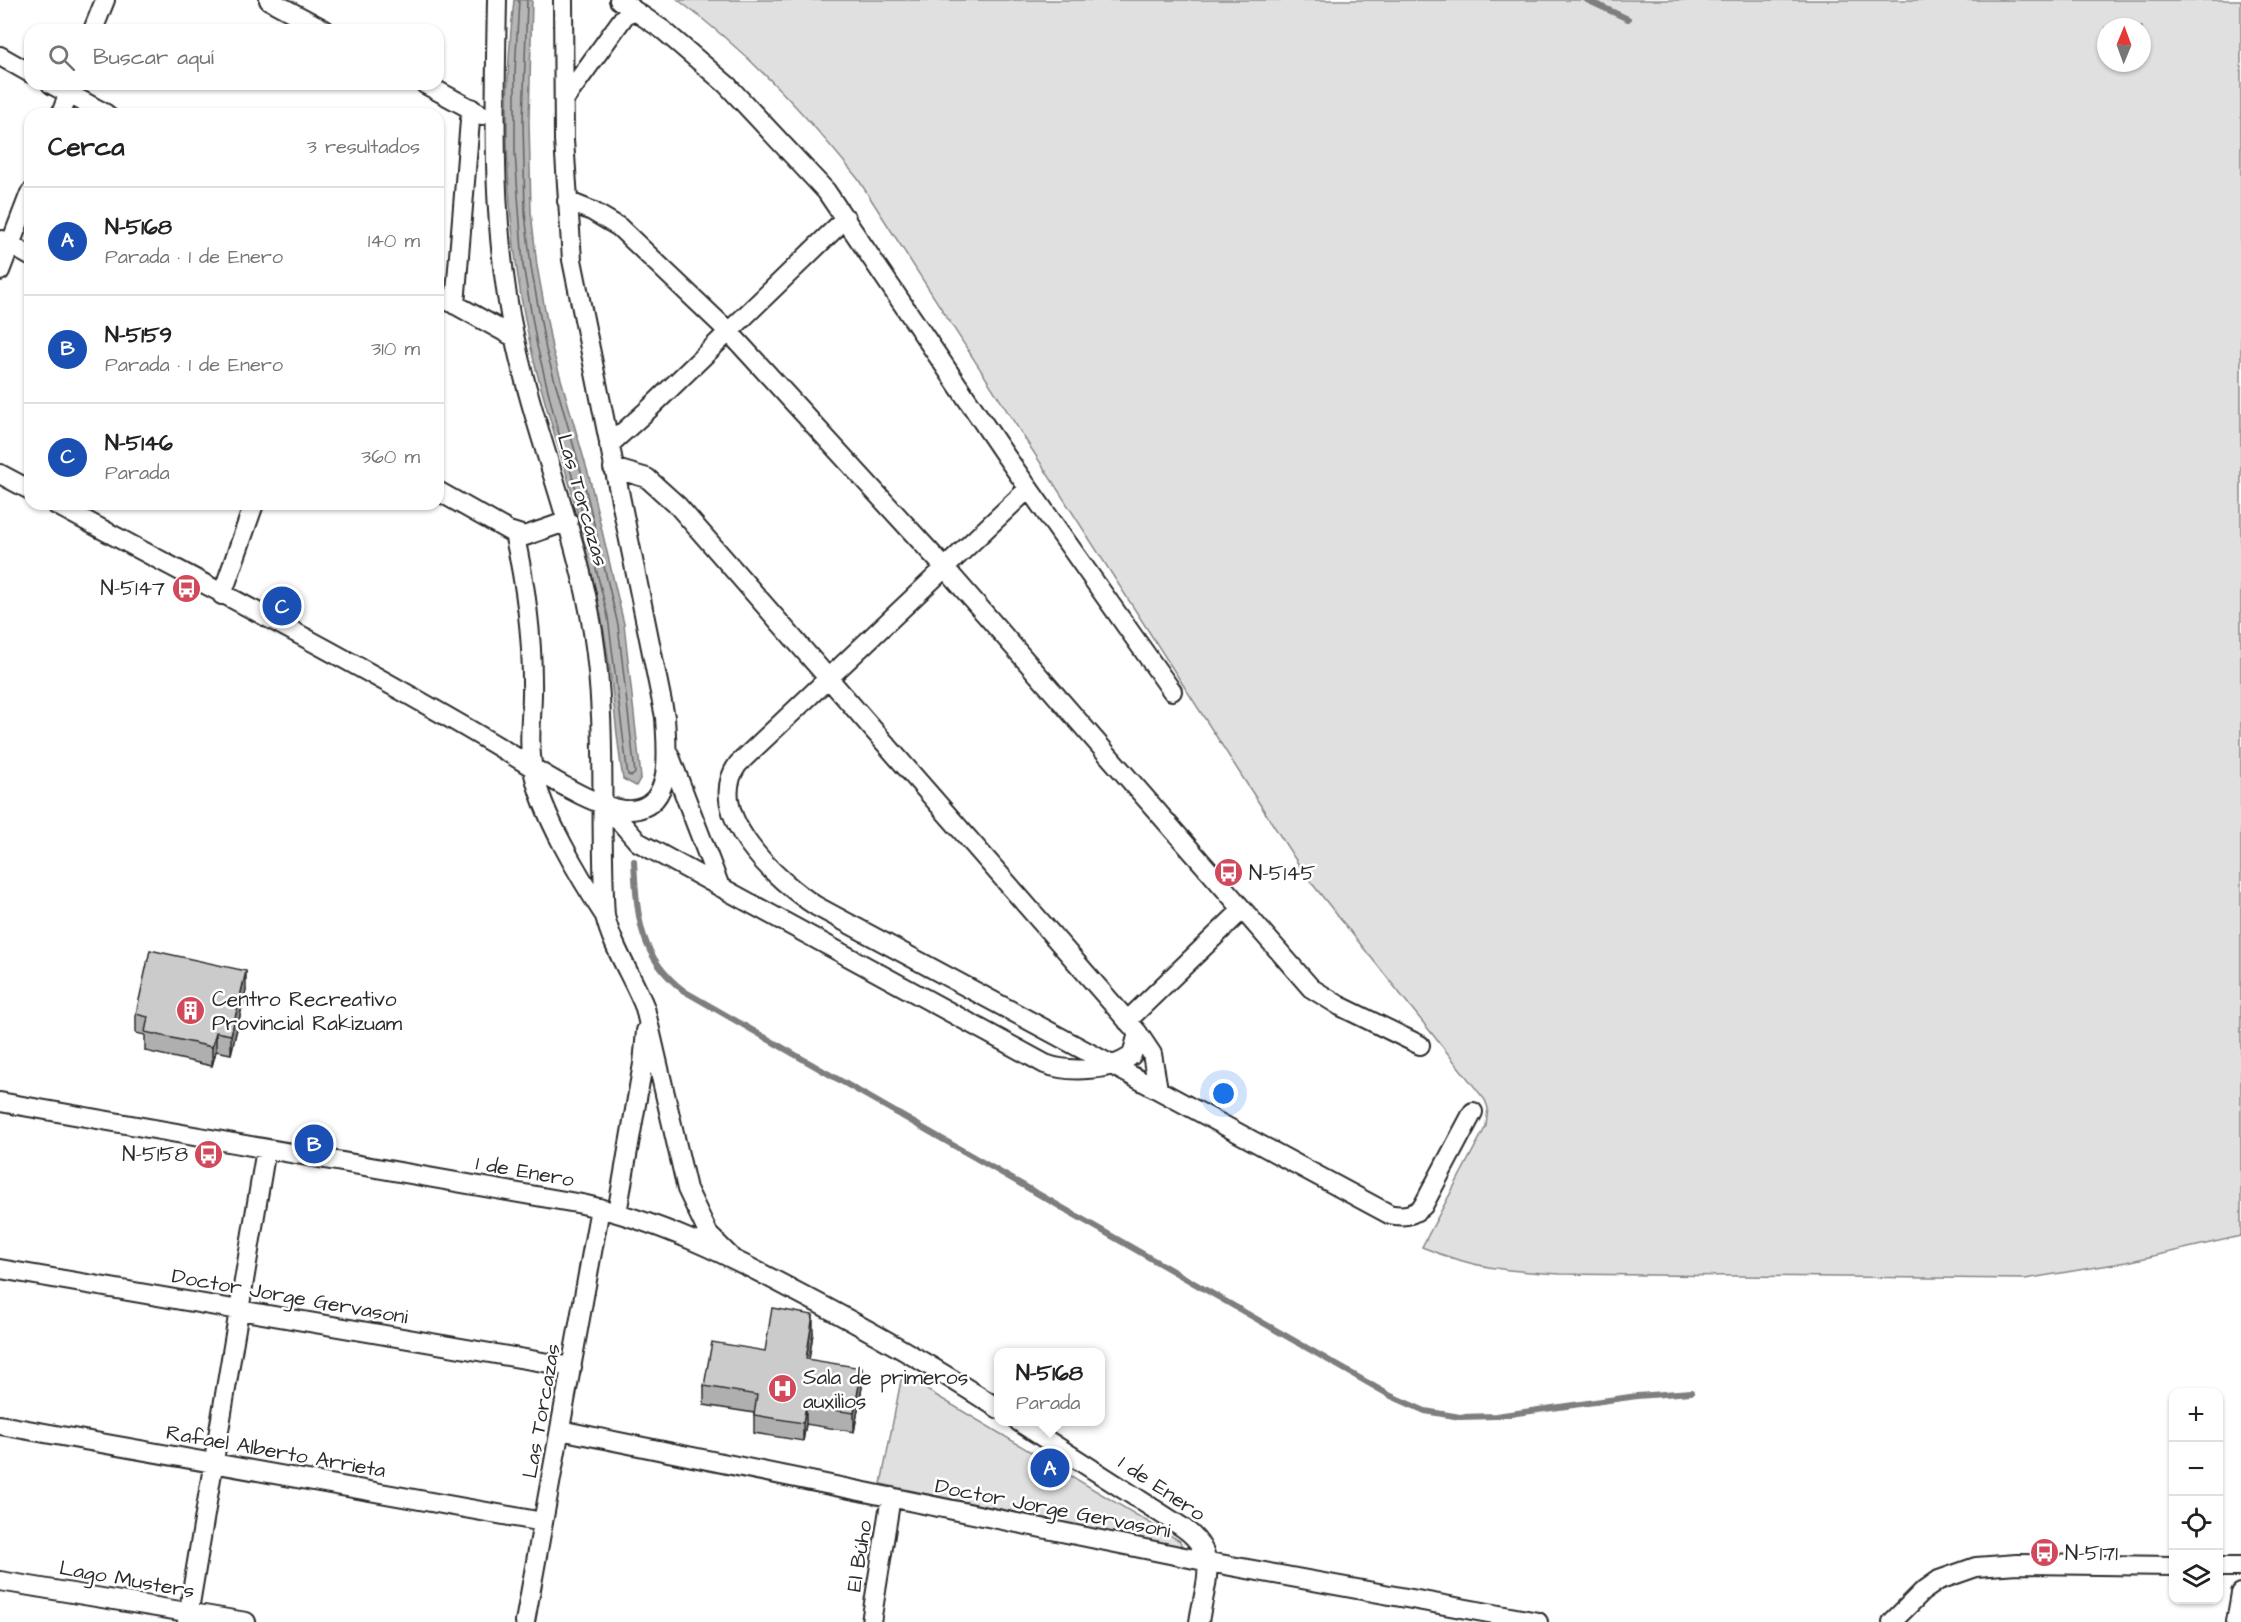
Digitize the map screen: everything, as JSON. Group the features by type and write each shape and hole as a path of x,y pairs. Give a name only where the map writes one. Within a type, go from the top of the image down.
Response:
{"street":[{"path":"95,24 105,0"},
{"path":"269,0 314,24"},
{"name":"Las Torcazas","path":"497,0 495,122 500,253 514,337 582,575 600,678 605,804 605,916 609,933 636,985 645,1008 687,1189 709,1235 730,1256"},
{"path":"66,510 439,712 562,785 627,811 645,807 653,802 664,778 666,748 661,696 581,310 567,201 563,0"},
{"path":"564,100 625,4 687,49 727,85 807,169 846,218 1028,489 1172,691"},
{"path":"0,56 24,70"},
{"path":"63,108 70,90"},
{"path":"71,90 97,108"},
{"path":"436,90 495,122"},
{"path":"455,304 471,108"},
{"path":"567,201 592,211 619,227 729,332 945,568 1311,988 1340,1006 1420,1045"},
{"path":"0,271 5,241 24,205"},
{"path":"609,445 846,218"},
{"path":"5,241 24,252"},
{"path":"444,298 514,337"},
{"path":"613,468 648,478 668,495 1132,1027 1152,1054 1158,1089"},
{"path":"0,474 24,487"},
{"path":"1028,489 731,773 728,784 731,809 760,859 796,894 816,906 1397,1216 1416,1213 1423,1206 1473,1112"},
{"path":"444,494 514,533 525,536 568,520"},
{"path":"222,595 252,510"},
{"path":"514,533 525,582 532,680 532,767 537,789 580,879 605,916"},
{"path":"666,748 720,887"},
{"path":"605,804 638,842 1045,1064 1063,1068 1112,1065 1132,1055 1132,1027 1242,910"},
{"name":"Las Torcazas","path":"525,1622 572,1367 643,1064 645,1008"},
{"name":"1 de Enero","path":"0,1102 609,1210 672,1231 730,1256 878,1335 994,1405"},
{"path":"188,1617 266,1149"},
{"name":"Doctor Jorge Gervasoni","path":"0,1269 572,1367"},
{"name":"Rafael Alberto Arrieta","path":"0,1425 543,1522"},
{"name":"1 de Enero","path":"1025,1426 1191,1533 1206,1551 1209,1562"},
{"name":"Doctor Jorge Gervasoni","path":"560,1430 1209,1562 1528,1621"},
{"name":"El Búho","path":"871,1622 891,1497"},
{"path":"1199,1622 1209,1562"},
{"path":"1892,1622 1922,1592 1939,1580 1976,1567 2017,1564 2169,1566"},
{"path":"2223,1567 2241,1567"},
{"name":"Lago Musters","path":"0,1581 188,1617 246,1622"},
{"path":"2236,1622 2241,1593"}],"shaded area":[{"path":"678,0 2241,0 2241,1236 2127,1262 2025,1279 1560,1274 1474,1264 1422,1247 1486,1126 1488,1108 1485,1100 1306,876 858,179 796,106 728,40"},
{"path":"902,1375 1180,1541 1183,1549 881,1484"}],"water":[{"path":"514,0 532,0 529,121 531,212 537,266 552,348 590,480 624,624 641,777 636,786 623,779 601,617 576,508 535,366 516,262 511,219 507,131"}],"building":[{"name":"Centro Recreativo Provincial Rakizuam","path":"150,950 246,971 231,1035 216,1032 212,1047 145,1032 148,1017 136,1014"},
{"path":"772,1308 813,1315 806,1359 862,1368 854,1413 806,1406 803,1423 754,1415 757,1395 704,1386 712,1342 765,1351"}],"waterway":[{"path":"1587,0 1628,19"},
{"path":"634,861 639,916 643,933 657,963 684,991 1391,1396 1425,1411 1460,1417 1496,1416 1637,1396 1691,1392"}],"place":[{"name":"N-5147","path":"186,588"},
{"name":"N-5146","path":"282,606"},
{"name":"N-5145","path":"1228,873"},
{"name":"Centro Recreativo Provincial Rakizuam","path":"191,1011"},
{"name":"N-5159","path":"314,1144"},
{"name":"N-5158","path":"209,1154"},
{"name":"Sala de primeros auxilios","path":"782,1389"},
{"name":"N-5168","path":"1050,1468"},
{"name":"N-5171","path":"2044,1553"}]}
